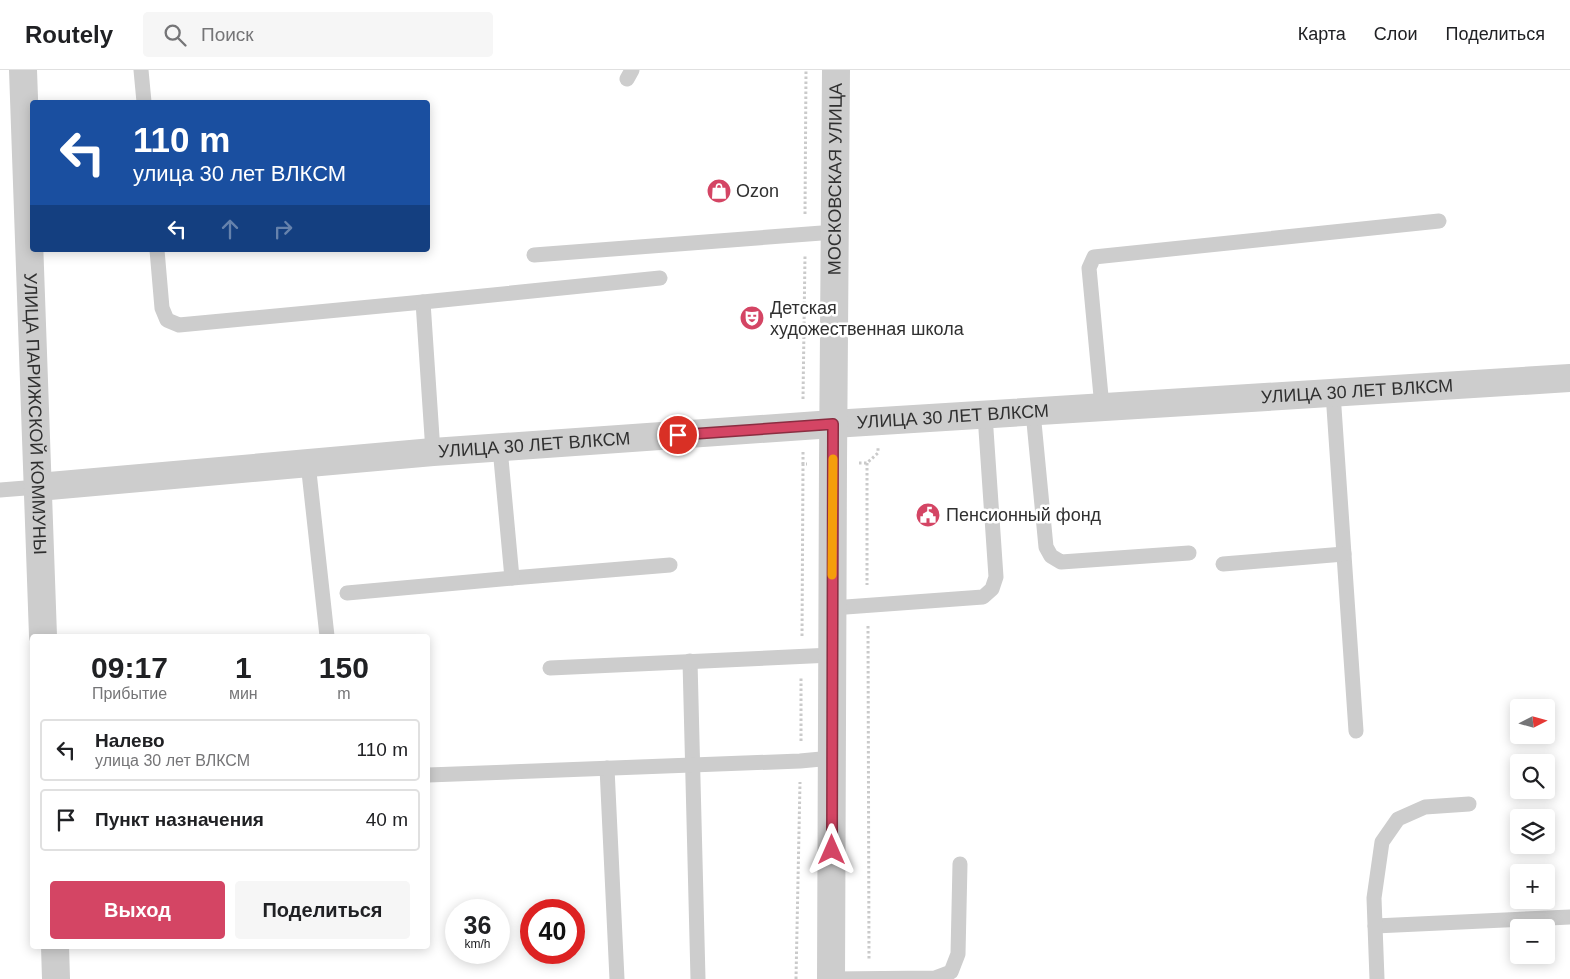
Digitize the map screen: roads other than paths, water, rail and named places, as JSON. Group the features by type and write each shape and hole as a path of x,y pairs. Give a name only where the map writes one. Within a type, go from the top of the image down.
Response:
{"street":[{"name":"УЛИЦА ПАРИЖСКОЙ КОММУНЫ","path":"24,70 30,204"},
{"name":"МОСКОВСКАЯ УЛИЦА","path":"832,979 832,608 836,70"},
{"name":"УЛИЦА ПАРИЖСКОЙ КОММУНЫ","path":"32,252 43,634"},
{"name":"УЛИЦА 30 ЛЕТ ВЛКСМ","path":"38,487 433,452 833,424 1570,378"},
{"path":"55,949 56,979"}],"lane":[{"path":"141,70 144,100"},
{"path":"1102,408 1089,268 1094,257 1439,221"},
{"path":"534,255 835,232"},
{"path":"157,252 162,308 167,320 179,325 660,278"},
{"path":"423,302 433,452"},
{"path":"1333,393 1356,730"},
{"path":"1033,412 1046,547 1051,556 1061,562 1189,553"},
{"path":"832,608 983,597 992,589 996,577 985,415"},
{"path":"500,448 512,578"},
{"path":"308,463 327,634"},
{"path":"0,490 38,487"},
{"path":"1223,564 1344,554"},
{"path":"347,593 670,565"},
{"path":"550,668 832,654"},
{"path":"690,661 698,979"},
{"path":"430,775 800,761 832,758"},
{"path":"607,768 617,979"},
{"path":"1377,979 1374,898 1382,842 1398,819 1425,807 1469,804"},
{"path":"832,979 935,978 951,972 958,954 960,864"},
{"path":"1375,926 1570,917"}],"place":[{"name":"Ozon","path":"719,191"},
{"name":"Детская художественная школа","path":"752,318"},
{"name":"Пенсионный фонд","path":"928,515"}]}
